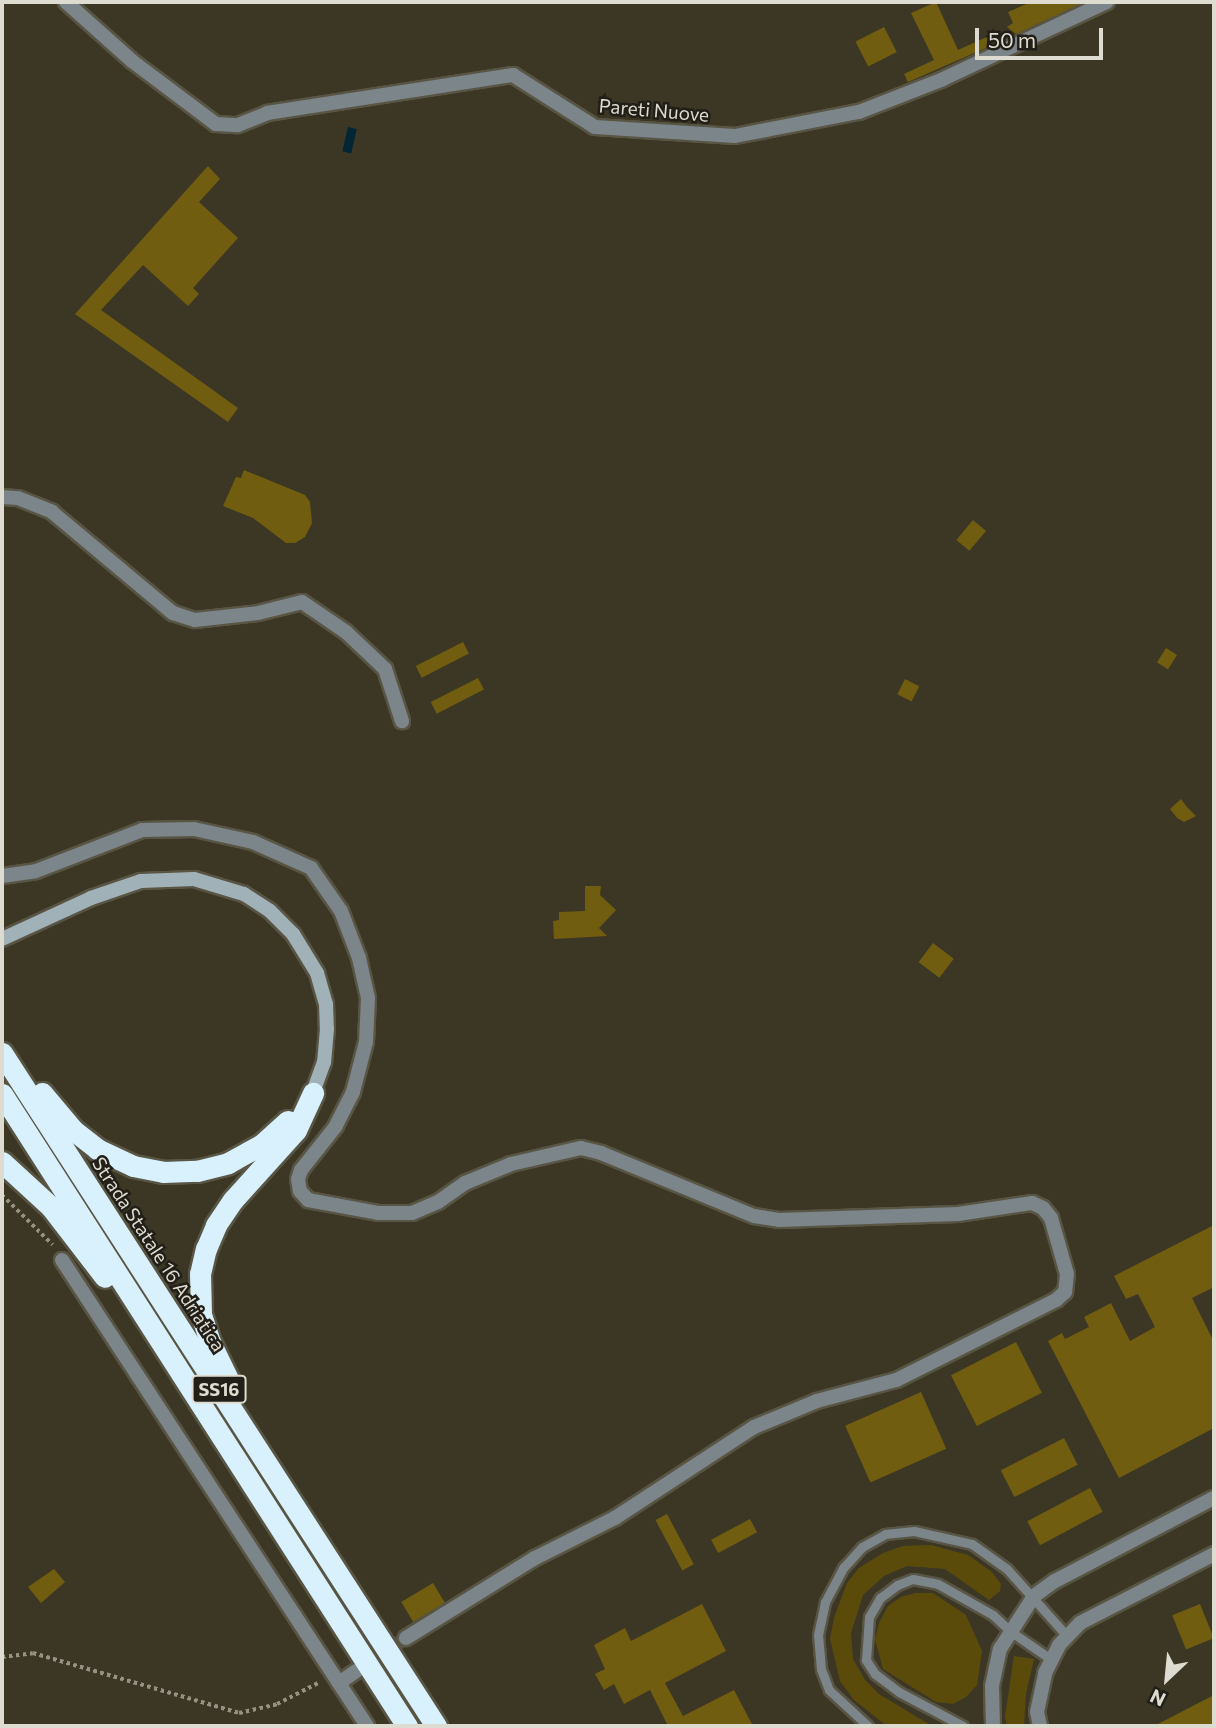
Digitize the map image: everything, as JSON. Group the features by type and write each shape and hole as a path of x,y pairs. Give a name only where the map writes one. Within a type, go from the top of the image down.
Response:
{"highway":[{"path":"2,1041 73,1130 104,1153 148,1170 197,1171 235,1160 273,1136 313,1093"},
{"name":"Strada Statale 16 Adriatica","path":"2,1054 436,1726"},
{"name":"SS16","path":"295,1506 216,1357 203,1320 200,1287 202,1261 216,1225 245,1186 293,1135 313,1093"},
{"name":"SS16","path":"2,1094 236,1455 407,1726"},
{"name":"SS16","path":"2,1162 32,1187 66,1224 236,1455"}],"main road":[{"path":"2,939 120,887 175,878 229,887 270,911 303,947 322,988 327,1012 326,1046 313,1093"}],"street":[{"name":"Pareti Nuove","path":"66,2 132,61 216,124 238,125 267,113 513,75 595,127 735,136 859,112 943,79 1107,2"},
{"path":"2,497 18,498 52,512 173,613 195,620 258,614 302,602 346,632 385,669 402,721"},
{"path":"2,876 36,871 142,830 194,829 253,842 311,868 341,911 359,958 368,998 366,1042 353,1092 336,1126 301,1170 298,1179 300,1191 308,1200 377,1213 412,1213 438,1202 465,1184 511,1164 581,1148 601,1153 754,1216 779,1220 958,1214 1032,1203 1043,1208 1051,1218 1067,1274 1065,1292 1056,1300 896,1380 817,1401 754,1427 615,1518 535,1559 406,1637"},
{"path":"62,1260 367,1726"},
{"path":"993,1726 992,1686 1000,1649 1034,1596 1055,1581 1214,1498"},
{"path":"1040,1726 1037,1712 1045,1673 1067,1636 1080,1623 1214,1554"},
{"path":"337,1679 356,1671"}],"lane":[{"path":"867,1726 829,1690 821,1669 818,1635 825,1602 844,1567 862,1547 885,1534 914,1531 945,1536 972,1545 1007,1569 1034,1596 1067,1636"},
{"path":"963,1726 899,1692 875,1674 866,1660 869,1617 880,1598 897,1585 913,1579 938,1584 965,1597 1052,1660"}],"path":[{"path":"2,1195 52,1245"},
{"path":"2,1657 33,1653 239,1713 277,1704 337,1679"}],"shaded area":[{"path":"931,1545 968,1555 992,1572 1001,1584 1000,1591 989,1600 945,1569 907,1566 884,1576 863,1595 851,1633 853,1659 865,1680 879,1694 932,1726 887,1726 854,1700 840,1681 830,1639 834,1618 847,1583 859,1568 883,1553 903,1546"},
{"path":"916,1593 933,1593 966,1615 982,1651 977,1685 966,1697 953,1704 936,1702 883,1669 875,1639 879,1623 888,1606 901,1597"},
{"path":"1014,1656 1034,1659 1026,1694 1024,1726 1007,1726 1005,1716"}],"water":[{"path":"348,127 357,129 351,153 342,151"}],"building":[{"path":"936,2 958,50 987,37 988,47 908,82 904,74 934,60 911,13"},
{"path":"1031,2 1085,2 1016,34 1007,27 1013,23 1008,12"},
{"path":"884,27 897,52 868,66 855,42"},
{"path":"208,166 220,179 199,202 238,238 193,288 199,294 188,306 143,265 101,310 238,408 228,422 75,314"},
{"path":"244,470 305,495 310,502 312,523 305,537 295,543 286,543 253,518 223,506 236,477 241,478"},
{"path":"973,520 986,531 969,551 956,540"},
{"path":"463,642 469,654 422,678 416,666"},
{"path":"1166,648 1177,655 1168,669 1157,662"},
{"path":"478,678 484,690 437,714 431,702"},
{"path":"905,679 919,686 912,701 897,694"},
{"path":"1181,799 1196,816 1184,822 1170,809"},
{"path":"585,886 601,886 600,895 616,910 599,928 607,936 554,939 553,921 559,920 559,912 585,911"},
{"path":"933,943 954,959 939,978 919,962"},
{"path":"1214,1225 1214,1287 1192,1298 1214,1342 1214,1428 1119,1478 1048,1341 1062,1333 1065,1339 1089,1327 1084,1317 1111,1303 1130,1341 1155,1327 1138,1294 1126,1299 1114,1276"},
{"path":"1016,1342 1042,1393 977,1426 951,1375"},
{"path":"921,1392 946,1449 870,1482 845,1426"},
{"path":"1064,1438 1078,1465 1014,1497 1001,1470"},
{"path":"1090,1488 1103,1512 1040,1545 1027,1521"},
{"path":"667,1514 694,1564 682,1570 656,1520"},
{"path":"750,1519 757,1532 718,1553 711,1540"},
{"path":"54,1569 65,1582 41,1603 28,1587"},
{"path":"433,1583 445,1603 413,1622 401,1602"},
{"path":"702,1604 726,1651 665,1683 683,1716 734,1690 753,1726 663,1726 667,1724 650,1690 624,1704 614,1684 604,1690 595,1674 605,1669 594,1645 625,1628 631,1641"},
{"path":"1200,1604 1214,1638 1186,1650 1172,1615"},
{"path":"1214,1695 1214,1726 1154,1726"}],"tunnel":[{"path":"360,1668 406,1638"}]}
